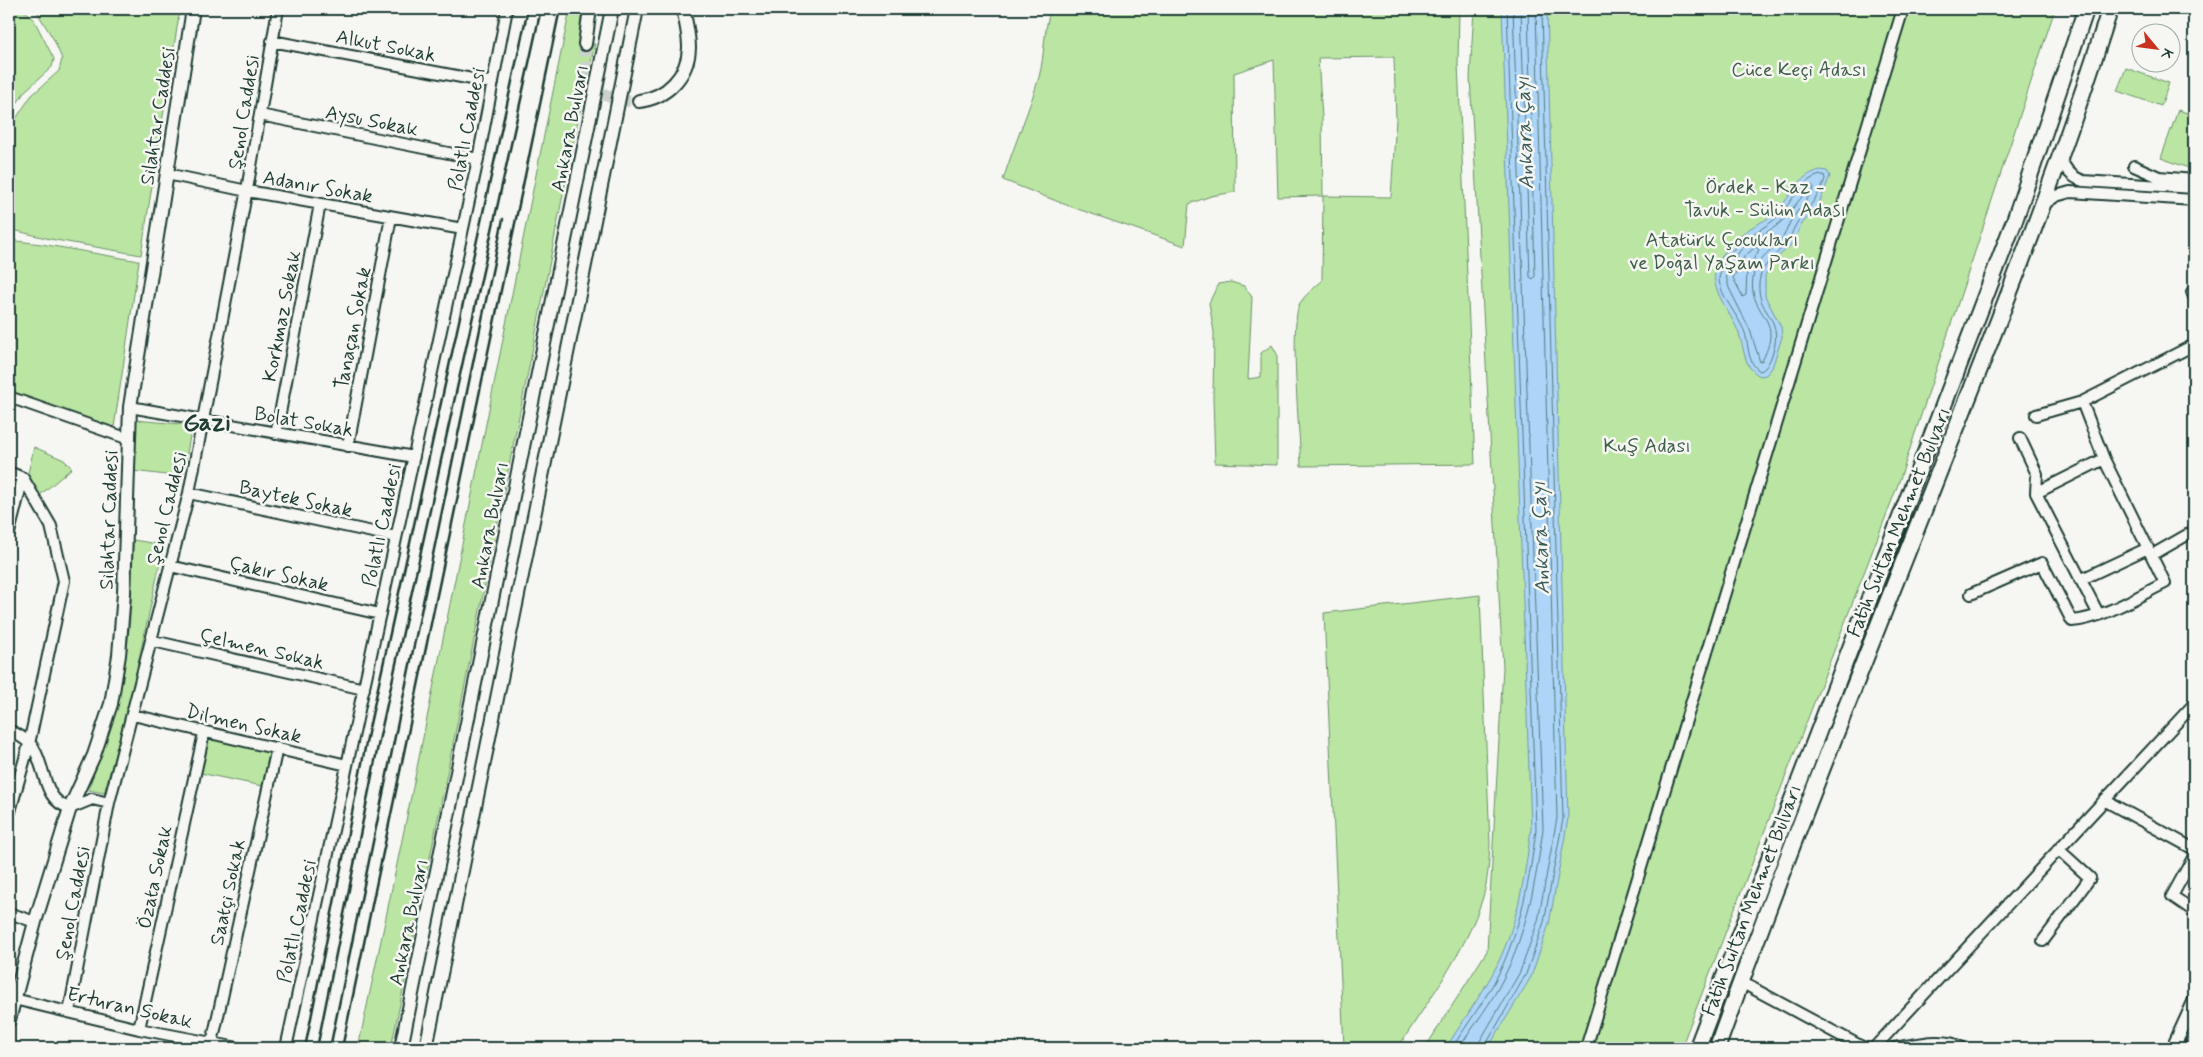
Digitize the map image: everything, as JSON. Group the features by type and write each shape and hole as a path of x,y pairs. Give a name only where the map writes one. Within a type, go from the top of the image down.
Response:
{"highway":[{"name":"Fatih Sultan Mehmet Bulvarı","path":"1697,1048 2015,219 2086,9"},
{"name":"Fatih Sultan Mehmet Bulvarı","path":"1717,1048 2042,205 2110,9"}],"main road":[{"name":"Silahtar Caddesi","path":"9,1020 35,922 70,808 94,755 111,704 119,655 124,593 130,408 193,9"},
{"path":"585,44 590,9"},
{"name":"Ankara Bulvarı","path":"401,1048 612,9"},
{"name":"Ankara Bulvarı","path":"426,1048 637,9"},
{"path":"639,101 656,97 666,91 675,83 682,72 689,49 684,9"},
{"path":"2173,1048 2194,1002"},
{"path":"2190,1048 2194,1041"}],"street":[{"name":"Şenol Caddesi","path":"69,1012 109,803 189,493 247,191 278,9"},
{"name":"Polatlı Caddesi","path":"286,1048 478,158 505,9"},
{"path":"1586,1048 1902,9"},
{"name":"Alkut Sokak","path":"272,41 493,83"},
{"name":"Aysu Sokak","path":"260,116 478,158"},
{"path":"2060,156 2070,174 2083,181 2194,188"},
{"path":"2134,166 2159,177 2194,180"},
{"name":"Adanır Sokak","path":"167,174 247,191 463,229"},
{"path":"2042,205 2056,196 2070,192 2194,200"},
{"name":"Korkmaz Sokak","path":"276,434 320,204"},
{"name":"Tanaçan Sokak","path":"348,446 391,217"},
{"path":"2194,291 2192,292 2194,297"},
{"path":"2036,415 2082,402 2194,345"},
{"path":"9,397 130,440"},
{"path":"1971,594 2042,563 2072,621 2099,615 2165,583 2104,459 2082,402"},
{"name":"Bolat Sokak","path":"130,408 414,457"},
{"path":"2020,438 2037,474 2036,493 2099,615"},
{"path":"2036,493 2104,459"},
{"path":"9,472 24,478 51,526 64,581 29,744 11,796 9,815"},
{"path":"9,533 24,478"},
{"name":"Baytek Sokak","path":"189,493 396,537"},
{"path":"2080,580 2150,552 2194,531"},
{"name":"Çakır Sokak","path":"170,566 380,614"},
{"name":"Çelmen Sokak","path":"152,641 364,689"},
{"path":"1874,1048 2058,849 2193,707"},
{"name":"Dilmen Sokak","path":"133,715 347,765"},
{"path":"9,730 34,749 45,781 56,802 70,808 92,799 109,803"},
{"name":"Özata Sokak","path":"139,1029 204,732"},
{"name":"Saatçi Sokak","path":"212,1043 277,748"},
{"path":"2104,800 2194,849"},
{"path":"2043,941 2090,878 2058,849"},
{"path":"2194,856 2172,896 2194,911"},
{"path":"9,913 35,922"},
{"path":"1741,982 1864,1048"},
{"name":"Erturan Sokak","path":"14,999 139,1029 238,1048"},
{"path":"1894,1048 1931,1042 1956,1044 1962,1048"}],"green space":[{"path":"9,9 23,9 33,18 54,59 52,67 25,91 9,116"},
{"path":"35,9 180,9 141,255 50,239 9,229 9,129 31,96 59,71 62,59 54,40"},
{"path":"570,9 585,9 579,45 595,44 426,878 391,1048 358,1048 413,789"},
{"path":"1051,9 1459,9 1458,63 1475,464 1301,466 1295,332 1300,303 1322,281 1323,196 1278,197 1274,60 1234,73 1235,192 1211,196 1189,204 1185,246 1069,206 1003,180 1039,77 1048,17","holes":["1394,57 1396,119 1391,197 1323,196 1322,118 1318,58"]},
{"name":"Atatürk Çocukları ve Doğal Yaşam Parkı","path":"1474,9 2055,9 1899,482 1681,1048 1425,1048 1487,951 1503,668 1470,77"},
{"path":"2126,68 2130,69 2130,72 2137,72 2169,83 2161,106 2117,91"},
{"path":"2178,110 2194,115 2194,170 2161,158"},
{"path":"9,240 139,261 113,434 9,397"},
{"path":"1231,282 1244,286 1252,297 1248,379 1261,377 1261,353 1272,345 1277,354 1277,465 1215,463 1213,398 1214,332 1209,303 1218,284"},
{"path":"135,420 192,425 183,477 133,471"},
{"path":"34,447 64,460 72,468 39,496 27,478"},
{"path":"133,540 164,545 127,713 104,793 88,790 111,724 124,672 131,606"},
{"path":"1480,595 1490,844 1489,864 1483,897 1476,917 1457,956 1398,1048 1344,1048 1324,613"},
{"path":"208,737 270,750 262,786 200,773"}],"water":[{"name":"Ankara Çayı","path":"1502,9 1547,9 1568,819 1549,924 1531,977 1488,1048 1446,1048 1488,983 1508,938 1523,884 1531,828"},
{"path":"1820,170 1827,171 1830,176 1819,204 1802,224 1791,245 1778,257 1765,275 1765,296 1781,327 1782,337 1772,368 1766,375 1760,376 1747,363 1736,327 1716,288 1716,269 1721,257 1737,237 1777,211 1800,181"}],"tunnel":[{"path":"585,44 587,70 590,80 596,88 613,98 639,101"}],"railway":[{"path":"305,1048 368,733 528,9"},
{"path":"317,1048 380,736 541,9"},
{"path":"342,1048 560,9"},
{"path":"330,1048 503,219"}],"district":[{"name":"Gazi","path":"207,421"}],"park label":[{"name":"Cüce Keçi Adası","path":"1799,69"},
{"name":"Ördek - Kaz - Tavuk - Sülün Adası","path":"1765,198"},
{"name":"Kuş Adası","path":"1647,445"}]}
